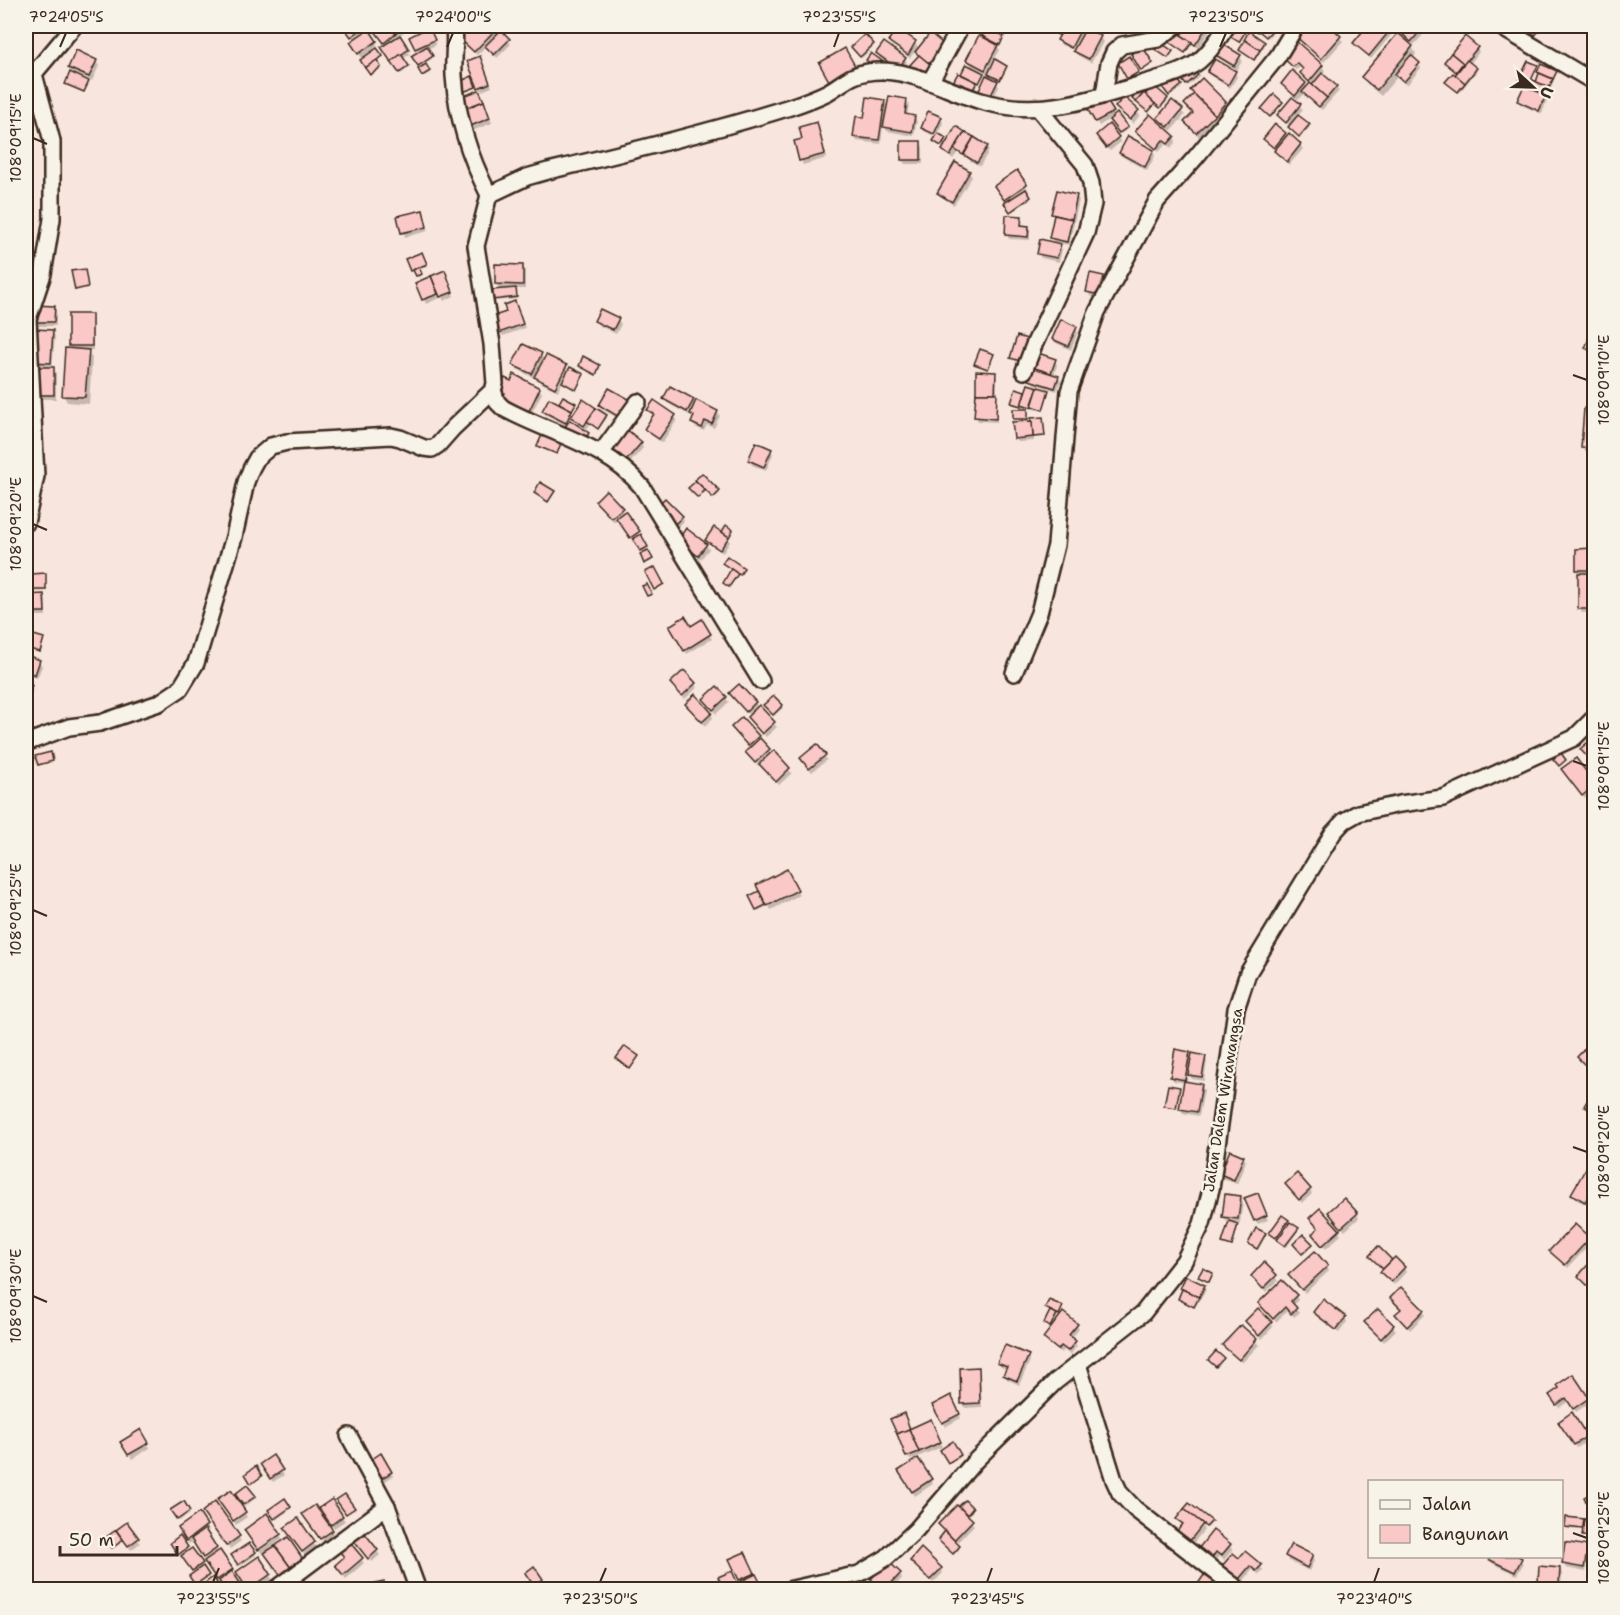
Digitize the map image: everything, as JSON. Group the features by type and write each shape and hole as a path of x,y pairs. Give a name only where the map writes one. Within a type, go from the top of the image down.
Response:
{"street":[{"path":"26,523 36,476 28,320 43,274 52,219 52,141 30,78 74,26"},
{"path":"26,743 69,727 100,723 149,706 169,698 180,689 196,663 234,537 250,468 257,458 271,446 287,442 391,436 432,449 493,390 495,384 492,344 476,246 489,195 474,166 459,115 454,74 456,40 454,26"},
{"path":"930,82 961,26"},
{"path":"1104,95 1109,63 1114,52 1122,45 1158,39 1175,26"},
{"path":"489,195 527,177 742,122 792,106 828,92 855,74 885,71 930,82 981,101 1004,106 1038,108 1083,102 1184,70 1210,51 1227,26"},
{"path":"1014,673 1039,613 1056,545 1069,391 1097,312 1157,201 1271,65 1296,26"},
{"path":"1499,26 1594,82"},
{"path":"1024,371 1086,233 1093,204 1091,183 1085,165 1038,108"},
{"path":"493,390 497,402 503,408 601,453 624,469 642,487 761,681"},
{"path":"601,453 638,402"},
{"name":"Jalan Dalem Wirawangsa","path":"788,1590 859,1574 886,1558 916,1530 975,1461 1055,1382 1143,1313 1184,1261 1202,1224 1211,1189 1236,1009 1248,972 1332,833 1344,821 1358,813 1443,798 1574,738 1594,718"},
{"path":"1078,1364 1120,1493 1135,1509 1239,1590"},
{"path":"350,1437 387,1506 418,1590"},
{"path":"275,1590 387,1506"}],"building":[{"path":"343,26 361,26 363,28 351,37"},
{"path":"378,26 404,26 384,43 374,30"},
{"path":"467,26 499,26 474,52 457,36"},
{"path":"1051,26 1063,26 1058,35 1049,30"},
{"path":"1065,26 1082,27 1071,48 1057,40"},
{"path":"1140,26 1154,26 1150,32"},
{"path":"1187,26 1207,27 1195,45 1181,35"},
{"path":"1231,26 1241,26 1247,29 1239,42 1226,34"},
{"path":"1252,26 1262,26 1258,32"},
{"path":"1265,26 1276,26 1266,37 1260,32"},
{"path":"1299,26 1314,26 1319,29 1322,26 1330,26 1341,36 1321,59 1292,33"},
{"path":"1367,26 1392,28 1369,56 1353,43"},
{"path":"1402,26 1416,26 1421,30 1411,42 1398,30"},
{"path":"1524,26 1535,35 1529,42 1518,32"},
{"path":"1524,26 1544,26 1535,35"},
{"path":"429,27 435,40 415,49 409,37"},
{"path":"987,27 1004,36 1000,45 982,36"},
{"path":"897,28 916,41 908,55 888,41"},
{"path":"1086,28 1101,36 1089,59 1073,51"},
{"path":"369,29 377,41 358,54 350,42"},
{"path":"501,30 510,39 494,55 485,46"},
{"path":"1175,31 1192,42 1185,53 1169,42"},
{"path":"1249,31 1265,42 1260,50 1244,40"},
{"path":"930,33 946,46 931,65 915,52"},
{"path":"1398,33 1413,46 1377,90 1361,77"},
{"path":"865,34 874,44 860,57 851,47"},
{"path":"400,35 409,49 391,62 381,47"},
{"path":"979,35 998,45 985,70 966,60"},
{"path":"1465,36 1478,47 1464,64 1451,53"},
{"path":"1245,40 1260,50 1254,60 1239,50"},
{"path":"1295,40 1323,65 1309,82 1300,73 1303,69 1297,63 1293,67 1281,56"},
{"path":"1158,41 1173,51 1168,58 1153,48"},
{"path":"884,42 906,58 898,69 876,53"},
{"path":"1221,43 1241,55 1234,66 1214,54"},
{"path":"427,46 433,56 418,66 411,56"},
{"path":"1143,47 1153,63 1141,71 1131,54"},
{"path":"377,48 383,56 365,68 360,60"},
{"path":"845,48 855,66 829,81 819,63"},
{"path":"76,50 97,60 89,77 68,68"},
{"path":"871,53 882,61 877,68 866,60"},
{"path":"1451,53 1463,63 1456,72 1444,62"},
{"path":"401,54 409,66 399,73 391,62"},
{"path":"919,55 931,65 922,77 909,66"},
{"path":"1411,55 1420,63 1404,82 1395,74"},
{"path":"480,56 490,83 478,88 467,61"},
{"path":"1129,56 1139,72 1127,79 1118,63"},
{"path":"995,59 1007,66 1000,80 988,74"},
{"path":"1215,59 1236,71 1228,85 1207,72"},
{"path":"377,60 381,67 370,75 365,68"},
{"path":"1467,60 1477,68 1465,83 1455,75"},
{"path":"1528,61 1538,65 1529,85 1519,80"},
{"path":"426,64 430,71 422,76 418,69"},
{"path":"966,64 984,73 979,83 961,74"},
{"path":"1541,64 1557,71 1553,79 1537,72"},
{"path":"1192,67 1198,75 1186,85 1180,77"},
{"path":"1292,70 1306,83 1295,96 1281,84"},
{"path":"70,72 89,81 84,92 65,84"},
{"path":"958,73 977,82 971,93 952,84"},
{"path":"1322,73 1337,86 1327,98 1312,85"},
{"path":"1453,73 1465,83 1458,92 1445,82"},
{"path":"1539,73 1553,79 1549,88 1536,82"},
{"path":"986,75 998,81 988,101 977,95"},
{"path":"472,76 476,87 463,92 459,82"},
{"path":"1175,77 1182,85 1169,96 1163,88"},
{"path":"1202,78 1226,102 1215,115 1190,90"},
{"path":"1533,80 1549,88 1546,95 1529,88"},
{"path":"1310,83 1327,98 1319,107 1302,92"},
{"path":"1153,85 1168,98 1160,108 1145,95"},
{"path":"1524,86 1546,95 1539,111 1517,101"},
{"path":"479,90 484,101 468,107 464,96"},
{"path":"1140,90 1144,93 1136,102 1132,99"},
{"path":"1144,93 1155,104 1148,112 1136,102"},
{"path":"1194,94 1215,115 1196,133 1184,122 1193,113 1184,104"},
{"path":"1274,94 1283,102 1270,117 1261,109"},
{"path":"889,96 907,99 905,114 915,116 912,132 883,127"},
{"path":"867,97 885,100 879,140 853,137 856,116 864,118"},
{"path":"1124,97 1139,110 1130,120 1115,107"},
{"path":"1292,97 1301,104 1286,123 1277,115"},
{"path":"1106,99 1114,112 1095,122 1088,110"},
{"path":"1172,100 1183,109 1168,127 1157,118"},
{"path":"484,101 490,118 468,127 461,110"},
{"path":"928,111 942,117 934,134 921,128"},
{"path":"1117,113 1128,127 1119,133 1109,120"},
{"path":"1150,114 1175,136 1168,144 1163,140 1156,149 1135,131"},
{"path":"1298,115 1310,124 1299,137 1288,127"},
{"path":"817,122 825,154 799,161 794,141 802,139 799,127"},
{"path":"1109,124 1119,137 1106,148 1096,135"},
{"path":"1275,124 1286,133 1274,148 1263,139"},
{"path":"956,126 965,132 950,156 942,150"},
{"path":"965,132 974,137 963,155 954,149"},
{"path":"938,133 946,138 941,146 933,141"},
{"path":"1289,133 1301,144 1287,162 1274,151"},
{"path":"1128,136 1154,150 1145,167 1119,153"},
{"path":"974,137 988,146 977,163 964,155"},
{"path":"901,141 921,141 921,160 901,160"},
{"path":"955,162 970,171 952,202 937,193"},
{"path":"1017,170 1027,184 1004,200 994,186"},
{"path":"1026,189 1031,197 1010,212 1004,203"},
{"path":"1057,190 1077,195 1072,219 1051,214"},
{"path":"423,210 427,227 401,233 397,216"},
{"path":"1006,215 1022,216 1021,225 1029,226 1028,237 1005,235"},
{"path":"1054,215 1072,219 1067,242 1049,238"},
{"path":"1040,239 1061,244 1057,258 1037,254"},
{"path":"422,252 427,264 410,271 405,259"},
{"path":"495,264 523,265 523,285 495,284"},
{"path":"419,267 422,274 416,276 413,270"},
{"path":"85,269 88,287 75,290 71,271"},
{"path":"445,270 453,292 440,297 431,276"},
{"path":"1090,273 1104,276 1100,295 1086,292"},
{"path":"431,276 438,294 422,300 415,283"},
{"path":"516,288 517,297 492,300 491,290"},
{"path":"515,301 523,324 499,333 494,316 506,312 504,305"},
{"path":"33,305 55,306 54,322 33,322"},
{"path":"600,309 619,318 613,330 594,321"},
{"path":"68,314 92,314 92,346 68,346"},
{"path":"1061,319 1077,327 1068,346 1052,339"},
{"path":"1594,326 1594,352 1585,348"},
{"path":"34,329 53,330 51,363 31,362"},
{"path":"1017,336 1031,340 1024,362 1010,358"},
{"path":"523,344 542,353 532,374 512,365"},
{"path":"65,348 89,350 85,397 62,396"},
{"path":"980,349 994,354 988,369 974,364"},
{"path":"1038,353 1056,359 1051,373 1034,368"},
{"path":"546,355 567,365 555,388 534,377"},
{"path":"583,356 600,365 596,375 579,366"},
{"path":"38,367 54,367 54,395 37,395"},
{"path":"570,367 584,374 576,390 562,382"},
{"path":"1034,368 1059,376 1055,388 1029,380"},
{"path":"976,371 996,372 995,393 976,393"},
{"path":"514,374 540,388 528,413 502,400 505,393 499,390 505,378 511,381"},
{"path":"1028,384 1038,387 1031,407 1021,404"},
{"path":"670,386 694,399 687,412 663,399"},
{"path":"1038,387 1049,390 1043,410 1032,406"},
{"path":"609,388 629,399 619,417 599,405"},
{"path":"1016,388 1025,391 1021,406 1011,403"},
{"path":"976,393 997,393 996,419 974,417"},
{"path":"563,396 576,403 572,410 559,403"},
{"path":"549,398 572,410 566,423 542,411"},
{"path":"583,399 596,408 584,426 571,417"},
{"path":"654,400 676,415 659,439 644,429 654,414 647,410"},
{"path":"696,400 718,411 712,424 705,421 702,428 691,423 694,416 690,414"},
{"path":"596,408 607,415 598,429 587,421"},
{"path":"1584,408 1594,409 1594,449 1581,448"},
{"path":"1013,409 1028,409 1028,419 1013,419"},
{"path":"1043,417 1045,436 1033,437 1031,418"},
{"path":"570,420 589,433 583,442 563,429"},
{"path":"1032,421 1033,437 1014,439 1012,422"},
{"path":"625,428 642,442 625,462 608,447"},
{"path":"542,435 561,443 557,454 537,446"},
{"path":"756,442 772,449 764,467 748,460"},
{"path":"702,473 720,491 713,498 695,480"},
{"path":"696,481 705,490 698,498 688,488"},
{"path":"540,482 555,491 548,502 534,493"},
{"path":"606,490 623,508 611,518 595,501"},
{"path":"665,498 683,516 675,524 657,506"},
{"path":"625,511 640,531 630,538 616,518"},
{"path":"726,525 733,530 729,537 722,532"},
{"path":"714,527 729,537 720,550 705,540"},
{"path":"686,528 707,544 698,556 678,540"},
{"path":"641,534 648,547 640,551 633,539"},
{"path":"1594,548 1594,570 1576,570 1576,549"},
{"path":"648,550 653,559 644,564 640,554"},
{"path":"727,556 744,568 740,575 722,563"},
{"path":"655,567 664,584 654,590 645,572"},
{"path":"731,569 738,574 729,587 723,583"},
{"path":"46,573 46,590 30,590 30,574"},
{"path":"1578,573 1594,573 1594,609 1578,609"},
{"path":"647,584 652,594 647,596 642,586"},
{"path":"44,594 45,612 26,612 26,595"},
{"path":"685,616 691,626 702,619 711,634 684,651 669,626"},
{"path":"27,633 44,638 40,652 26,648"},
{"path":"26,655 40,660 35,675 26,671"},
{"path":"684,670 696,683 682,696 670,683"},
{"path":"26,677 32,686 26,690"},
{"path":"739,684 756,702 746,712 729,693"},
{"path":"717,686 727,697 713,710 703,699"},
{"path":"695,694 712,713 702,722 685,704"},
{"path":"774,696 783,705 773,715 763,705"},
{"path":"759,705 775,722 762,734 747,717"},
{"path":"742,717 759,736 748,746 731,727"},
{"path":"1594,737 1594,756 1590,760 1580,749"},
{"path":"760,738 770,749 755,763 745,752"},
{"path":"817,744 826,755 809,769 800,758"},
{"path":"774,750 790,768 776,782 759,764"},
{"path":"51,752 53,761 38,765 35,756"},
{"path":"1561,753 1566,760 1559,766 1553,759"},
{"path":"1576,758 1594,782 1594,786 1582,796 1561,769"},
{"path":"787,869 798,890 767,906 756,885"},
{"path":"759,891 766,905 756,910 749,896"},
{"path":"1592,1041 1594,1044 1594,1074 1577,1057"},
{"path":"625,1046 639,1056 630,1069 616,1058"},
{"path":"1175,1049 1190,1052 1185,1080 1170,1077"},
{"path":"1192,1053 1206,1056 1202,1077 1188,1075"},
{"path":"1184,1081 1202,1084 1197,1112 1179,1109"},
{"path":"1168,1085 1180,1087 1176,1108 1164,1106"},
{"path":"1594,1089 1594,1113 1584,1106"},
{"path":"1230,1150 1244,1156 1234,1180 1220,1174"},
{"path":"1586,1168 1594,1173 1594,1185 1585,1202 1571,1194"},
{"path":"1297,1173 1311,1189 1299,1200 1285,1184"},
{"path":"1258,1193 1267,1215 1254,1221 1244,1198"},
{"path":"1225,1194 1241,1196 1238,1219 1222,1217"},
{"path":"1344,1198 1358,1213 1341,1228 1328,1212"},
{"path":"1320,1208 1340,1230 1322,1246 1312,1234 1318,1228 1309,1218"},
{"path":"1282,1215 1289,1220 1276,1238 1269,1233"},
{"path":"1229,1221 1238,1224 1232,1246 1222,1243"},
{"path":"1290,1222 1299,1228 1285,1246 1277,1240"},
{"path":"1575,1224 1590,1238 1565,1265 1549,1251"},
{"path":"1256,1228 1266,1233 1257,1249 1248,1244"},
{"path":"1303,1234 1313,1244 1302,1254 1293,1244"},
{"path":"1378,1246 1392,1260 1383,1269 1369,1256"},
{"path":"1315,1251 1328,1266 1302,1290 1288,1275"},
{"path":"1395,1257 1405,1267 1391,1282 1380,1272"},
{"path":"1594,1258 1594,1292 1578,1276"},
{"path":"1264,1262 1277,1275 1263,1289 1251,1276"},
{"path":"1203,1268 1213,1273 1209,1282 1198,1277"},
{"path":"1186,1276 1205,1285 1199,1297 1180,1288"},
{"path":"1282,1280 1297,1295 1291,1301 1297,1308 1291,1314 1285,1307 1273,1319 1258,1303"},
{"path":"1401,1287 1424,1310 1407,1327 1395,1314 1401,1309 1390,1298"},
{"path":"1182,1289 1199,1297 1194,1307 1178,1299"},
{"path":"1323,1299 1346,1317 1336,1330 1313,1312"},
{"path":"1049,1300 1063,1306 1059,1315 1045,1308"},
{"path":"1258,1308 1272,1322 1259,1336 1245,1321"},
{"path":"1378,1309 1394,1325 1381,1339 1364,1322"},
{"path":"1050,1311 1057,1314 1050,1327 1044,1323"},
{"path":"1063,1312 1078,1324 1069,1335 1076,1341 1068,1351 1061,1346 1058,1350 1043,1338"},
{"path":"1241,1325 1257,1339 1239,1360 1222,1345"},
{"path":"1005,1345 1029,1355 1017,1381 1003,1375 1007,1367 997,1363"},
{"path":"1216,1351 1224,1358 1216,1367 1208,1360"},
{"path":"979,1367 980,1403 961,1404 960,1368"},
{"path":"1573,1374 1589,1398 1573,1409 1566,1398 1556,1405 1549,1395 1559,1388 1557,1385"},
{"path":"951,1395 960,1414 942,1423 932,1405"},
{"path":"1572,1412 1587,1436 1574,1445 1558,1422"},
{"path":"904,1413 910,1429 897,1434 890,1419"},
{"path":"931,1419 941,1442 919,1452 909,1429"},
{"path":"141,1429 149,1443 128,1455 120,1442"},
{"path":"909,1429 919,1452 906,1457 897,1434"},
{"path":"953,1441 961,1455 948,1463 940,1450"},
{"path":"381,1453 392,1472 377,1481 366,1463"},
{"path":"273,1455 283,1470 270,1479 260,1464"},
{"path":"918,1458 932,1479 912,1492 898,1471"},
{"path":"256,1466 262,1476 251,1484 245,1474"},
{"path":"247,1485 256,1496 243,1505 235,1494"},
{"path":"231,1490 246,1512 233,1521 217,1499"},
{"path":"1594,1492 1594,1504 1588,1506 1584,1497"},
{"path":"345,1494 355,1508 346,1514 336,1500"},
{"path":"285,1498 291,1507 274,1519 268,1510"},
{"path":"332,1499 343,1516 331,1525 319,1508"},
{"path":"965,1500 973,1508 967,1515 959,1506"},
{"path":"184,1501 190,1511 177,1520 170,1510"},
{"path":"215,1501 240,1536 226,1546 202,1512"},
{"path":"1189,1503 1212,1521 1206,1527 1184,1509"},
{"path":"315,1505 333,1530 320,1539 302,1514"},
{"path":"957,1505 973,1520 954,1540 938,1524"},
{"path":"1184,1509 1203,1524 1189,1542 1177,1531 1183,1524 1176,1519"},
{"path":"199,1513 207,1525 186,1541 178,1528"},
{"path":"267,1513 281,1534 258,1550 244,1530"},
{"path":"1566,1517 1584,1519 1583,1529 1565,1527"},
{"path":"298,1518 315,1542 302,1552 284,1528"},
{"path":"1584,1519 1594,1520 1594,1537 1582,1536"},
{"path":"127,1522 139,1538 128,1546 116,1530"},
{"path":"205,1529 217,1548 203,1558 191,1539"},
{"path":"116,1530 123,1540 112,1548 105,1538"},
{"path":"1213,1530 1231,1544 1221,1556 1216,1552 1211,1559 1198,1549"},
{"path":"363,1531 378,1550 368,1559 353,1540"},
{"path":"945,1531 960,1546 953,1554 938,1540"},
{"path":"180,1535 188,1547 178,1555 170,1543"},
{"path":"288,1537 303,1559 291,1568 275,1546"},
{"path":"347,1539 363,1558 343,1575 335,1565 344,1557 337,1548"},
{"path":"1565,1542 1588,1546 1584,1568 1562,1564"},
{"path":"249,1543 256,1552 238,1565 231,1555"},
{"path":"1291,1544 1313,1555 1307,1568 1285,1556"},
{"path":"275,1546 291,1568 280,1575 264,1553"},
{"path":"192,1548 203,1563 192,1571 181,1556"},
{"path":"921,1548 942,1568 930,1580 910,1561"},
{"path":"220,1550 233,1569 217,1580 204,1561"},
{"path":"1245,1551 1262,1565 1256,1571 1250,1566 1239,1579 1222,1566 1233,1553 1239,1558"},
{"path":"745,1552 755,1573 739,1580 729,1559"},
{"path":"259,1556 271,1574 248,1590 236,1572"},
{"path":"1488,1558 1522,1558 1515,1572"},
{"path":"888,1561 901,1573 885,1590 882,1590 871,1579"},
{"path":"203,1566 209,1575 195,1585 189,1576"},
{"path":"534,1566 543,1579 534,1586 525,1573"},
{"path":"1539,1566 1560,1568 1559,1584 1538,1583"},
{"path":"232,1571 245,1590 225,1590 219,1581"},
{"path":"732,1571 738,1584 724,1590 718,1577"},
{"path":"756,1574 762,1586 756,1590 745,1590 741,1581"},
{"path":"1204,1575 1222,1586 1220,1590 1195,1588"},
{"path":"213,1577 222,1590 196,1590"},
{"path":"384,1582 386,1590 372,1590 371,1585"},
{"path":"304,1583 310,1590 297,1590"}]}
